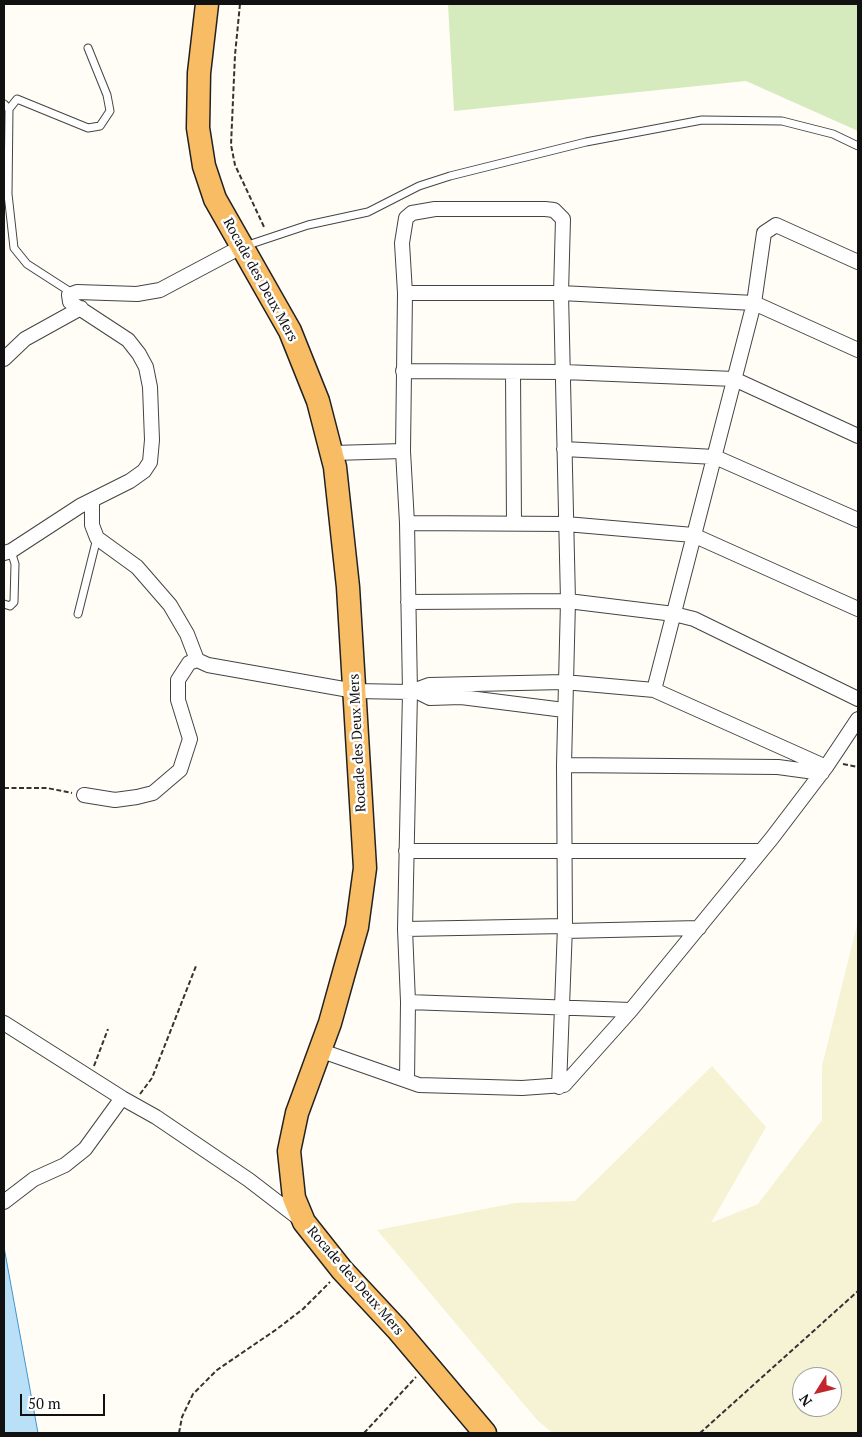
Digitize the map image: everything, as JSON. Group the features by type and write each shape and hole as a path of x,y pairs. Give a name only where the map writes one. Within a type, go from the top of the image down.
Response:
{"highway":[{"name":"Rocade des Deux Mers","path":"207,4 199,73 198,128 204,166 215,199 241,248 267,288 290,330 318,401 333,453 340,502 355,691 365,868 357,927 330,1023 297,1113 289,1151 294,1198 304,1222 342,1270 426,1363 485,1433"}],"street":[{"path":"407,1080 406,851 413,692 403,452 405,293 402,243 406,218 412,213 435,209 545,209 554,210 563,218 564,448 568,601 564,682 563,850 565,928 559,1087"},
{"path":"654,690 754,303 761,240 764,232 776,225 858,262"},
{"path":"8,552 56,520 130,481 144,471 150,462 152,440 150,387 146,367 128,340 70,302 68,298 72,293 137,294 160,290 241,248"},
{"path":"405,293 562,293 754,303 858,350"},
{"path":"4,359 25,340 81,308"},
{"path":"403,371 564,372 734,379 858,436"},
{"path":"513,372 514,523"},
{"path":"564,448 715,457 858,520"},
{"path":"333,453 403,452"},
{"path":"92,500 92,525 97,538 137,567 170,605 187,634 197,660 208,666 355,691 413,692 430,698 462,697 564,710"},
{"path":"407,524 566,524 693,535 858,609"},
{"path":"408,602 568,601 674,614 694,619 858,698"},
{"path":"84,795 115,800 153,793 180,770 190,739 178,700 178,680 189,663 197,660"},
{"path":"413,692 429,685 564,682 654,690 827,767"},
{"path":"320,1050 419,1085 559,1087 569,1082 631,1010 761,851 827,767 858,718"},
{"path":"564,765 827,767"},
{"path":"406,851 761,851"},
{"path":"405,929 699,928"},
{"path":"408,1002 631,1010"},
{"path":"4,1023 89,1078 136,1105 249,1180 304,1222"},
{"path":"4,1202 34,1179 65,1164 86,1149 122,1098"}],"lane":[{"path":"72,293 27,264 14,248 8,194 6,106 19,99 88,128 100,126 110,111 107,95 88,48"},
{"path":"241,248 308,225 368,212 419,186 450,176 586,142 702,120 782,121 834,134 858,146"},
{"path":"78,614 97,538"},
{"path":"4,604 10,606 14,602 15,564 8,552"}],"path":[{"path":"240,4 235,55 231,145 235,165 269,238"},
{"path":"827,767 858,767"},
{"path":"4,788 47,788 84,795"},
{"path":"136,1105 141,1093 152,1078 196,966"},
{"path":"89,1078 108,1029"},
{"path":"179,1433 182,1417 193,1394 217,1370 297,1314 342,1270"},
{"path":"700,1433 858,1291"},
{"path":"364,1433 412,1385 426,1363"}],"shaded area":[{"path":"858,921 858,1433 553,1433 538,1421 377,1230 515,1203 575,1201 712,1066 766,1127 711,1223 758,1204 822,1120 822,1066"}],"green space":[{"path":"448,4 858,4 858,131 746,81 454,111"}],"water":[{"path":"4,1247 38,1433 4,1433"}]}
